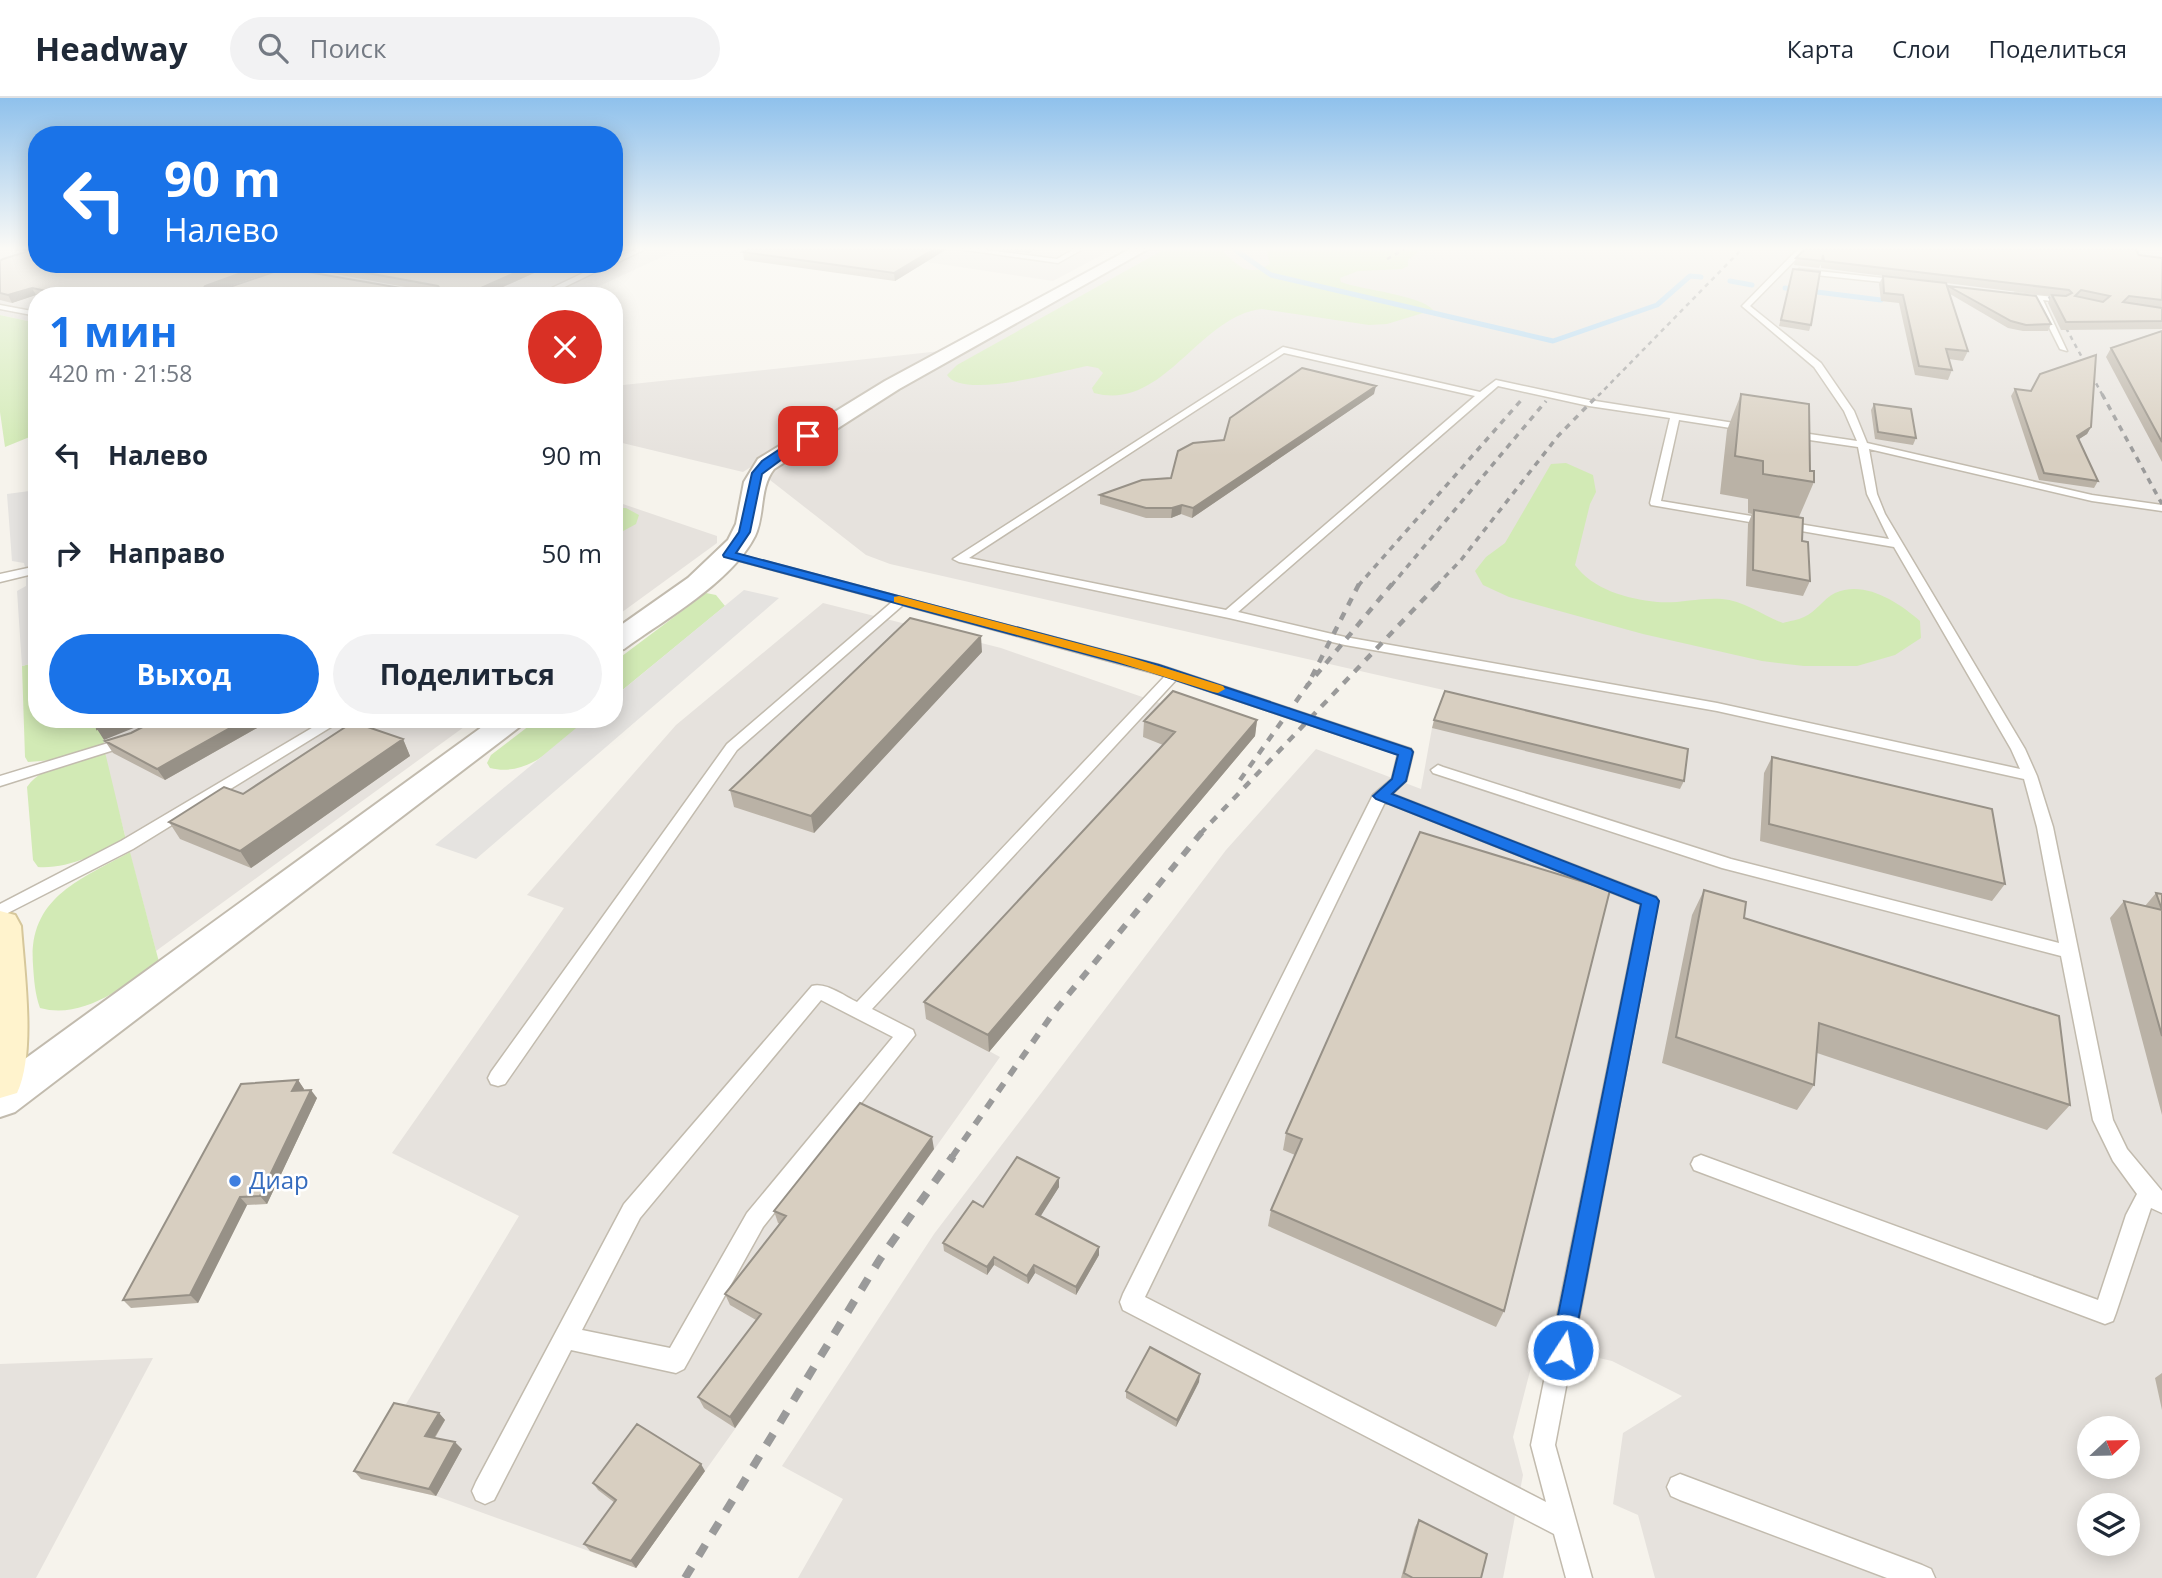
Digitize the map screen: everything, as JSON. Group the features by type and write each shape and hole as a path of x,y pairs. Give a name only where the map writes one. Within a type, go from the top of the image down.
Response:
{"street":[{"path":"623,636 729,555 740,543 745,532 754,481 766,464 892,385 1015,318"},
{"path":"0,1100 500,728"},
{"path":"0,926 4,1050 0,1079"}],"lane":[{"path":"1701,1164 2105,1313 2137,1215 2155,1198 2120,1155 2103,1120 2045,827 2030,776 2002,719 1896,544 1872,494 1860,430 1818,366 1757,318"},
{"path":"2048,318 2064,349"},
{"path":"1482,395 1283,350 959,559 1229,614 1345,641 1717,707 2030,776"},
{"path":"1229,614 1496,383 1755,429"},
{"path":"1675,416 1655,503 1896,544"},
{"path":"1782,433 1863,445 2092,498 2162,508"},
{"path":"729,555 1174,674 1406,752 1399,781 1381,796 1131,1302 1565,1526"},
{"path":"0,578 28,571"},
{"path":"498,1078 732,747 902,600"},
{"path":"859,1011 1174,674"},
{"path":"0,912 127,845 322,728"},
{"path":"0,781 142,735"},
{"path":"1438,770 1728,864 2069,952"},
{"path":"1381,796 1650,901 1543,1446 1579,1578"},
{"path":"485,1491 632,1211 818,991 906,1035 755,1220 676,1361 566,1338"},
{"path":"1680,1487 1922,1578"}],"shaded area":[{"path":"1022,318 2162,318 2162,1578 1655,1578 1638,1515 1613,1504 1623,1433 1682,1396 1612,1361 1537,1344 1513,1437 1523,1475 1503,1578 798,1578 843,1499 782,1466 934,1234 1226,850 1316,749 1421,789 1432,728 1448,691 890,564 866,555 761,473 881,395"},
{"path":"950,350 845,408 743,472 623,443 623,385"},
{"path":"28,491 28,664 22,666 17,591 26,586 26,572 24,563 12,561 7,494"},
{"path":"623,504 717,536 717,543 623,611"},
{"path":"744,590 779,598 476,859 435,845 576,728 623,728 623,690"},
{"path":"823,603 1001,648 1255,736 989,1051 1000,1057 636,1568 436,1496 361,1479 519,1216 392,1153 564,908 527,895 676,725"},
{"path":"103,728 463,728 156,951 107,768"},
{"path":"153,1358 36,1578 0,1578 0,1364"}],"green space":[{"path":"0,318 28,321 28,438 5,447 0,412"},
{"path":"1041,318 1234,318 1161,377 1141,389 1119,395 1094,393 1092,388 1103,373 1098,368 1087,366 1013,382 972,385 957,382 947,375 957,365"},
{"path":"1323,318 1406,318 1387,324 1369,325"},
{"path":"1566,463 1593,475 1596,492 1590,504 1575,565 1591,580 1611,591 1657,602 1730,600 1783,623 1808,615 1835,593 1858,589 1891,600 1920,621 1921,638 1895,655 1857,666 1804,666 1762,661 1643,634 1509,597 1483,585 1475,571 1486,557 1505,543 1551,464"},
{"path":"623,508 639,515 636,524 623,531"},
{"path":"706,593 716,595 725,606 623,690 623,655"},
{"path":"28,664 28,728 103,728 104,744 53,760 28,762 25,757 22,666"},
{"path":"526,728 577,728 555,748 518,768 490,768 487,763 491,755"},
{"path":"105,752 126,840 72,863 38,867 33,860 27,787 52,768"},
{"path":"130,852 159,962 118,990 88,1005 56,1010 40,1008 33,965 34,942 39,923 48,907 76,882"}],"building":[{"path":"1781,318 1812,318 1811,325"},
{"path":"1908,318 1957,318 1968,351 1946,349 1952,370 1919,366"},
{"path":"2006,318 2048,318 2051,324 2026,325"},
{"path":"2064,318 2162,318 2162,321 2066,322"},
{"path":"2162,331 2162,442 2111,348"},
{"path":"2096,355 2091,427 2077,436 2098,481 2044,473 2015,389 2031,391 2040,374"},
{"path":"1302,368 1376,386 1193,508 1182,505 1172,508 1146,508 1100,495 1142,480 1171,478 1178,451 1193,443 1224,440 1230,418"},
{"path":"1741,394 1809,404 1810,471 1814,471 1814,482 1763,474 1763,461 1735,456"},
{"path":"1874,404 1911,409 1916,438 1878,432"},
{"path":"1754,510 1803,518 1802,541 1808,542 1810,581 1753,570"},
{"path":"910,618 981,636 811,816 730,790"},
{"path":"1173,691 1257,720 988,1035 924,1002 1175,732 1144,721"},
{"path":"1445,691 1688,749 1684,781 1434,720"},
{"path":"141,728 230,728 157,769 105,741"},
{"path":"344,728 371,728 403,739 240,851 169,822 224,787 243,794"},
{"path":"1772,757 1992,809 2005,884 1769,824"},
{"path":"1420,832 1610,890 1504,1311 1271,1210 1302,1139 1286,1133"},
{"path":"1704,890 1746,902 1744,918 2059,1016 2070,1105 1819,1023 1814,1085 1676,1037"},
{"path":"2156,893 2162,894 2162,910"},
{"path":"2124,901 2162,910 2162,1036"},
{"path":"298,1080 292,1091 311,1090 260,1196 240,1197 190,1295 123,1300 241,1084"},
{"path":"860,1103 932,1137 730,1417 698,1397 761,1314 725,1294 786,1216 774,1211"},
{"path":"1017,1157 1059,1178 1036,1214 1099,1247 1076,1287 1034,1265 1027,1276 994,1257 987,1267 943,1243 973,1201 983,1207"},
{"path":"1150,1347 1200,1374 1177,1420 1126,1391"},
{"path":"394,1403 439,1413 425,1436 455,1442 429,1489 354,1471"},
{"path":"637,1424 701,1464 631,1561 584,1544 616,1500 593,1483"},
{"path":"1419,1520 1487,1554 1481,1578 1413,1578 1404,1573"}],"waterway":[{"path":"1455,318 1553,341 1619,318"}],"railway":[{"path":"1598,396 1674,318"},
{"path":"2061,318 2103,396"},
{"path":"1436,586 1461,560 1558,436 1599,394"},
{"path":"2102,394 2162,504"},
{"path":"1358,586 1524,397"},
{"path":"1391,586 1546,401"},
{"path":"1307,686 1359,584"},
{"path":"1307,686 1392,584"},
{"path":"1200,834 1438,584"},
{"path":"1240,780 1307,686"},
{"path":"952,1157 1054,1012 1202,832"},
{"path":"685,1578 880,1259 953,1156"}],"slow traffic":[{"path":"899,599 1121,659 1218,689"}],"place":[{"name":"Диар","path":"235,1181"}],"route":[{"path":"808,436 787,448 757,473 745,532 740,543 729,555 1154,668 1406,752 1399,781 1381,796 1650,901 1563,1350"}]}
